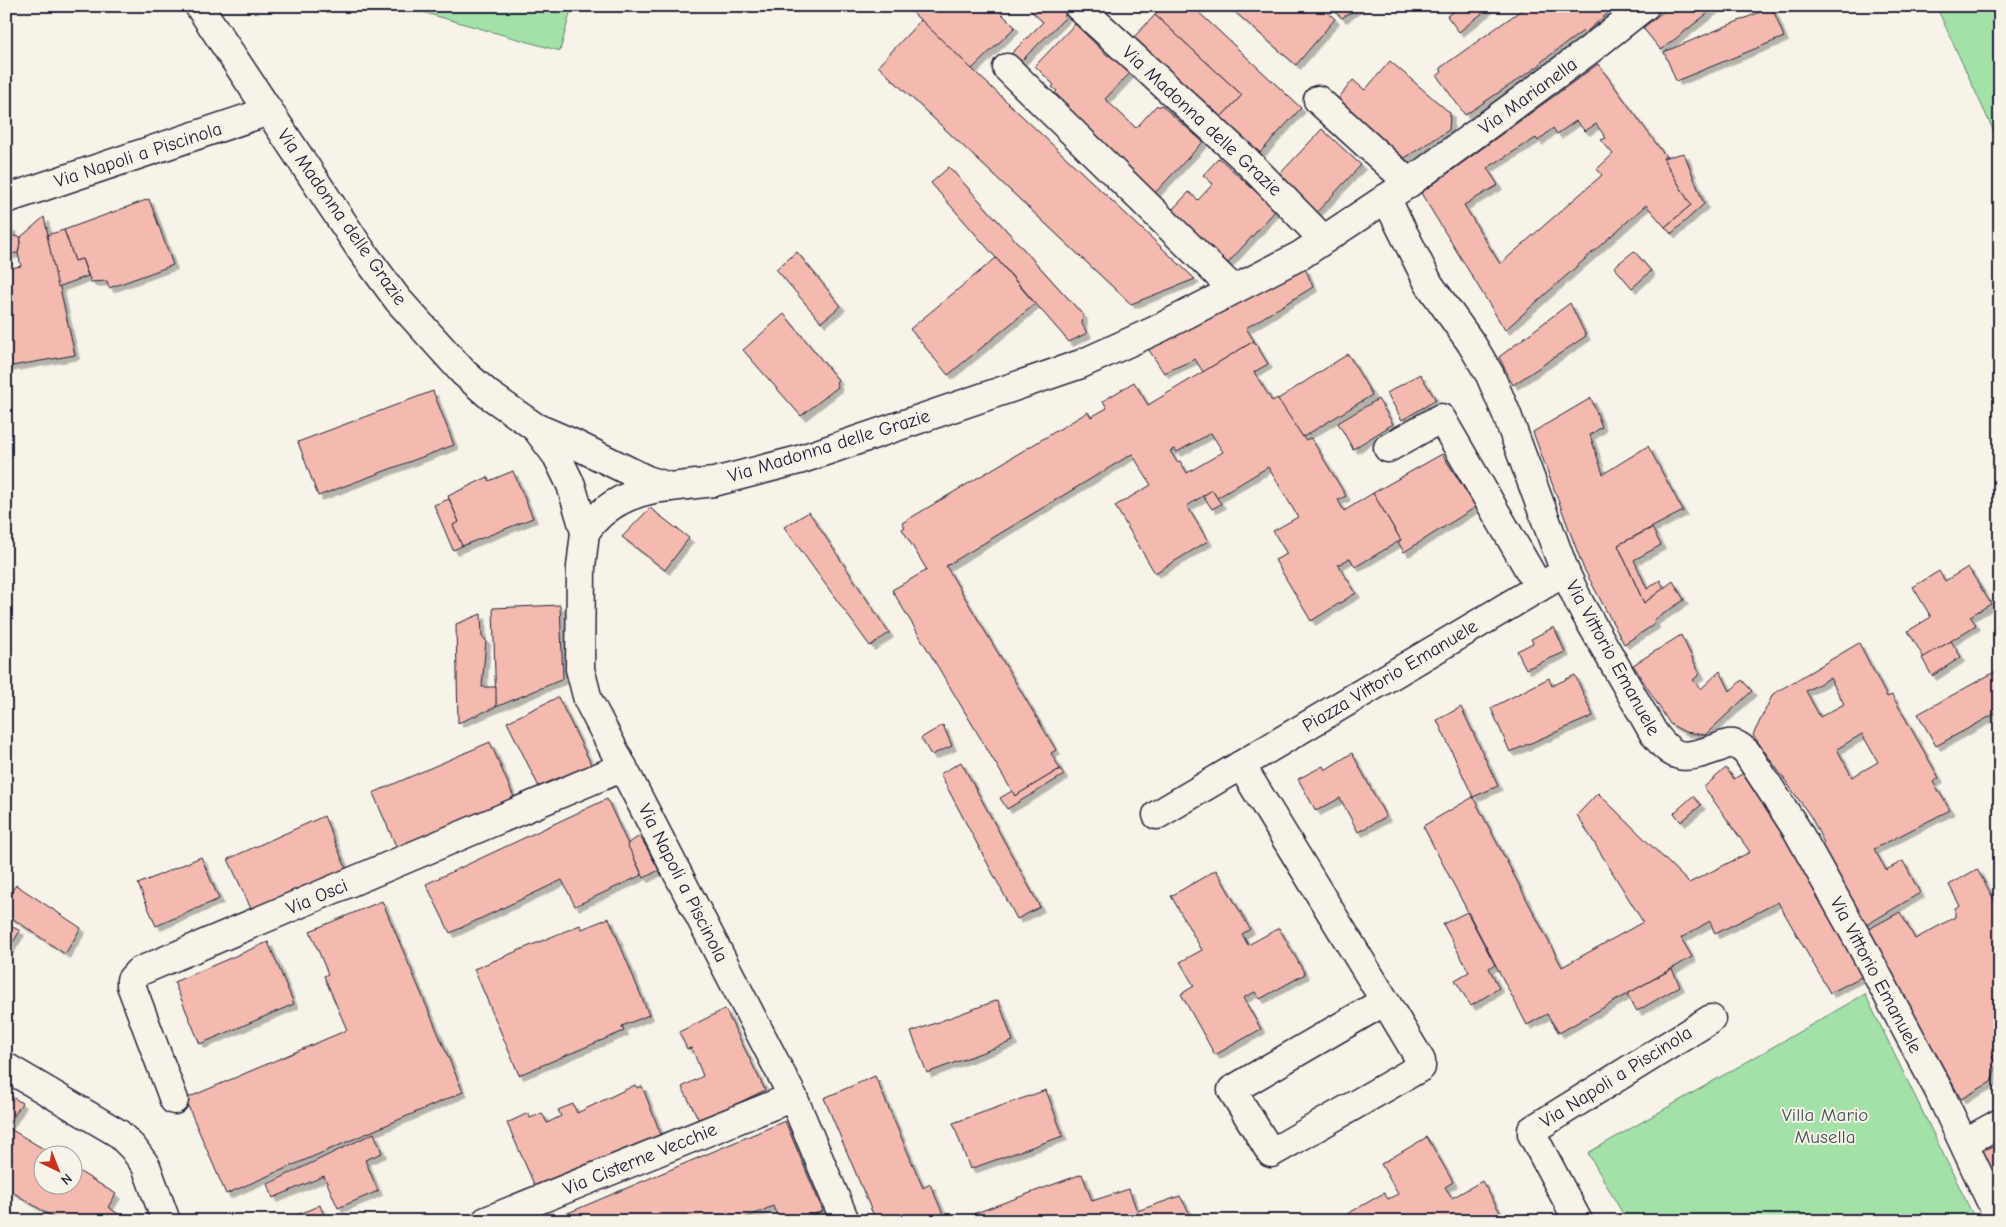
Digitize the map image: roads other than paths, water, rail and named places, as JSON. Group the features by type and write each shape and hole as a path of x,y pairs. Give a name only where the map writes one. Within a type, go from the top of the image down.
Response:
{"street":[{"name":"Via Madonna delle Grazie","path":"199,6 361,250 398,300 464,373 488,394 535,427 564,439 646,480 670,487 714,482 799,460 1081,364 1156,330 1301,255 1386,198"},
{"name":"Via Madonna delle Grazie","path":"1078,6 1246,160 1323,239"},
{"name":"Via Marianella","path":"1386,198 1588,52 1645,6"},
{"path":"1007,68 1233,289"},
{"path":"1318,100 1409,183"},
{"name":"Via Napoli a Piscinola","path":"6,199 269,111"},
{"name":"Via Vittorio Emanuele","path":"1386,198 1429,284 1471,343 1490,375 1507,415 1565,572 1580,604 1663,746 1677,755 1691,757 1729,743 1738,745 1747,753 1802,839 1939,1091 2000,1221"},
{"path":"1388,448 1441,418 1540,587"},
{"name":"Via Napoli a Piscinola","path":"535,427 556,456 571,485 585,532 582,567 580,669 588,700 793,1097 845,1221"},
{"path":"585,532 595,518 606,508 629,495 670,487"},
{"name":"Piazza Vittorio Emanuele","path":"1157,815 1565,572"},
{"path":"1241,765 1385,1000 1421,1061 1421,1067 1271,1153 1232,1090 1385,1000"},
{"name":"Via Osci","path":"174,1100 131,985 131,980 138,972 623,767"},
{"name":"Via Napoli a Piscinola","path":"1578,1221 1532,1134 1533,1128 1710,1019"},
{"path":"6,1067 118,1133 133,1148 146,1166 166,1221"},
{"name":"Via Cisterne Vecchie","path":"486,1221 528,1213 793,1097"},
{"path":"1964,1143 2000,1123"}],"park label":[{"name":"Villa Mario Musella","path":"1825,1126"}]}
